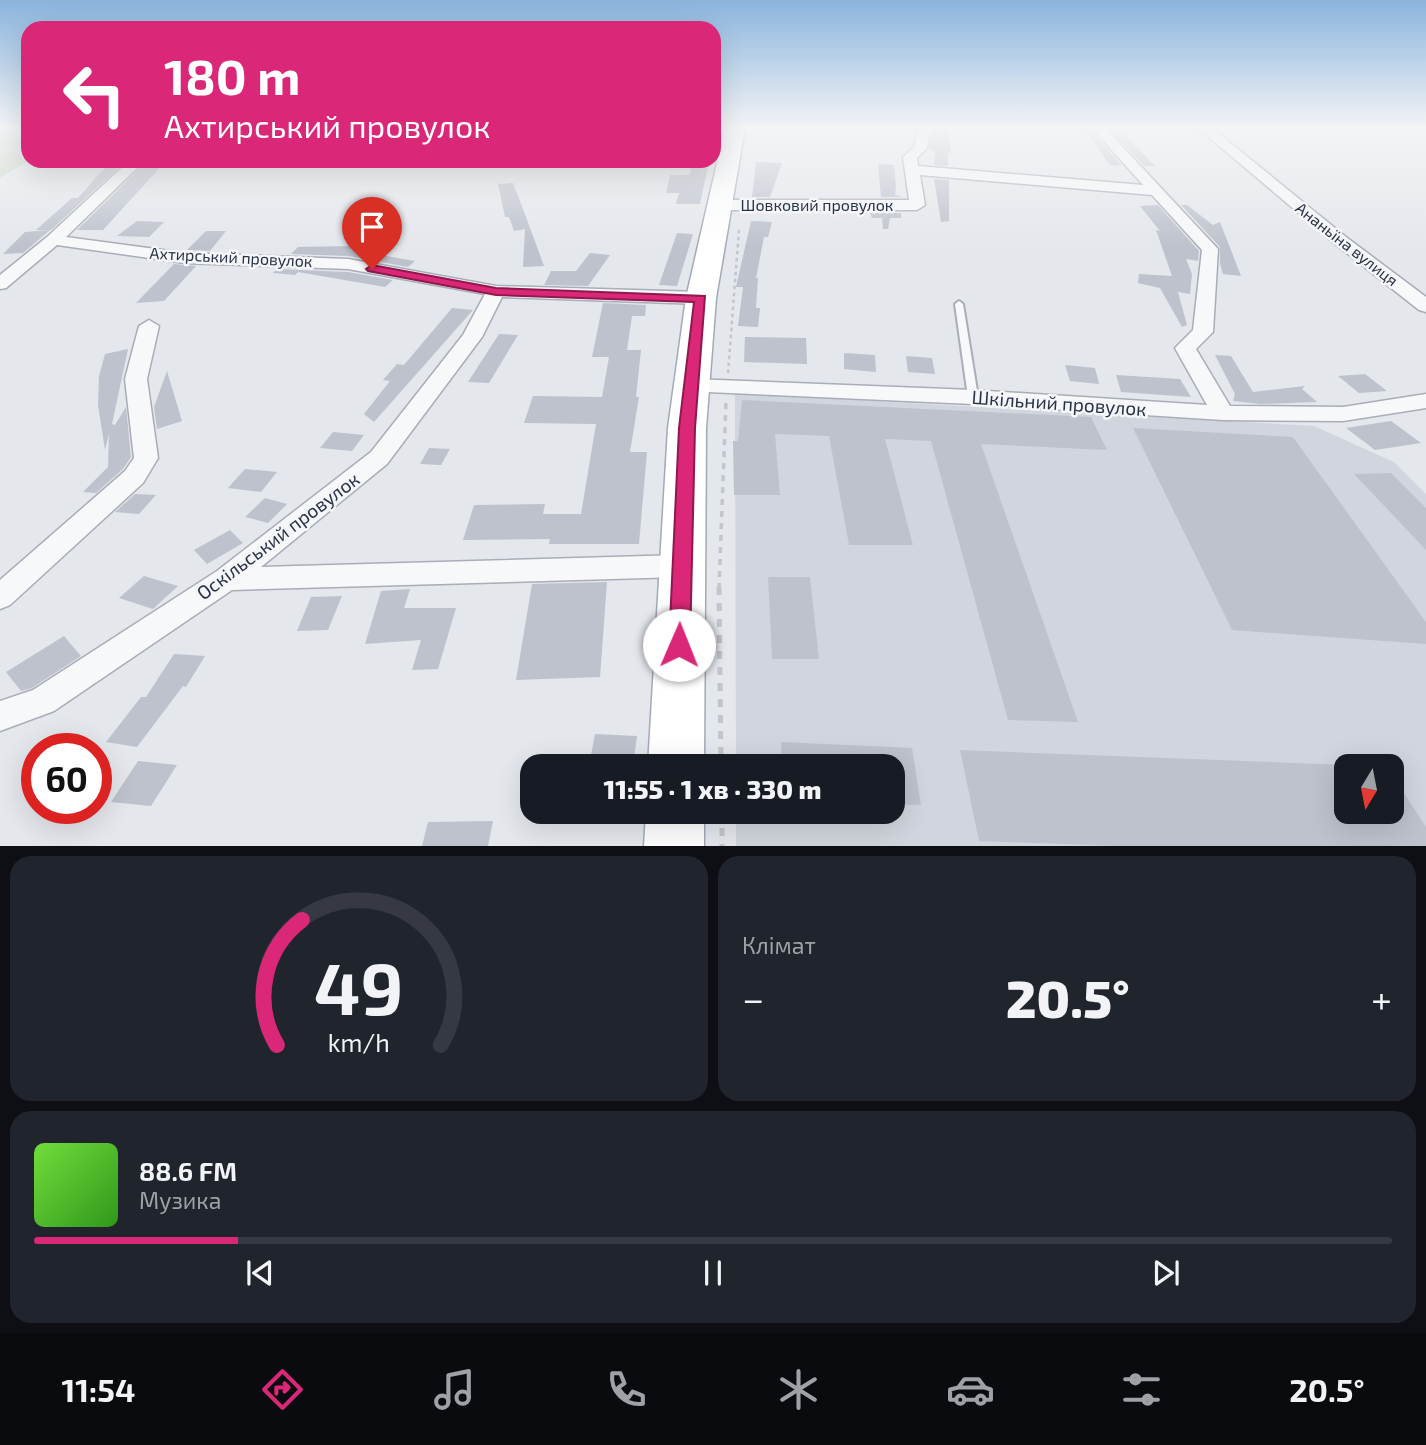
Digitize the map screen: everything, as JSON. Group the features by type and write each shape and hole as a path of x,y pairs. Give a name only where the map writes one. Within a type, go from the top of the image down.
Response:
{"main road":[{"path":"676,754 681,566 710,387 701,298 730,205 732,167"},
{"path":"674,846 675,824"}],"street":[{"path":"1134,167 1210,249 1203,331 1185,348 1223,413"},
{"name":"Ананьїна вулиця","path":"1252,167 1426,306"},
{"path":"0,284 53,240 130,168"},
{"name":"Шовковий провулок","path":"730,205 917,205 912,170"},
{"path":"912,170 1156,191"},
{"name":"Ахтирський провулок","path":"53,240 185,258 348,264 496,291 701,298"},
{"name":"Оскільський провулок","path":"0,716 43,701 227,579 379,458 472,337 496,291"},
{"path":"0,597 134,477 146,458 136,379 149,326"},
{"name":"Шкільний провулок","path":"710,387 973,397 1223,413 1343,414 1426,401"},
{"path":"227,579 681,566"}],"lane":[{"path":"959,304 973,397"}],"path":[{"path":"721,754 719,561 710,387 730,205"},
{"path":"722,824 722,846"}],"shaded area":[{"path":"735,393 1314,426 1394,462 1426,494 1426,846 736,846 736,824 905,824 905,754 736,754"}],"green space":[{"path":"0,167 17,167 0,178"}],"building":[{"path":"755,167 780,167 770,197 752,197"},
{"path":"878,167 894,167 895,195 902,197 881,197"},
{"path":"105,168 118,168 51,230 36,230 72,198 78,198"},
{"path":"140,168 160,168 103,230 77,230"},
{"path":"691,168 708,168 700,204 676,204 679,193 666,193 670,175 690,175"},
{"path":"934,179 949,180 949,221 941,222"},
{"path":"513,183 544,266 523,267 525,229 514,231 509,217 505,217 498,184"},
{"path":"1158,205 1199,251 1198,261 1186,259 1192,274 1190,294 1178,292 1187,325 1182,327 1160,288 1138,283 1139,274 1172,276 1156,230 1160,231 1140,206"},
{"path":"1181,205 1187,205 1213,225 1220,222 1241,276 1223,274 1220,247"},
{"path":"870,213 901,213 901,218 890,218 888,229 883,229 882,218 872,218"},
{"path":"137,221 164,222 149,237 117,236"},
{"path":"751,221 772,222 768,237 764,237 756,278 756,308 760,308 758,327 738,326 743,287 736,287"},
{"path":"50,230 23,253 3,254 25,232"},
{"path":"206,231 226,231 210,251 187,250"},
{"path":"677,233 693,234 677,286 659,285"},
{"path":"353,246 351,250 415,261 408,267 348,256 291,254 298,247"},
{"path":"590,253 610,255 588,286 544,285 551,271 576,271"},
{"path":"174,264 196,266 164,301 136,303"},
{"path":"277,269 348,272 393,280 385,287 298,272 295,275 273,273"},
{"path":"603,303 646,305 645,316 632,316 627,350 641,350 636,397 639,397 630,452 647,452 639,544 549,544 550,539 463,540 474,505 545,504 543,514 581,514 596,424 524,423 533,396 602,397 609,357 592,357"},
{"path":"452,308 473,310 374,422 364,414 390,381 383,380 397,364 404,365"},
{"path":"499,334 518,335 489,383 468,382"},
{"path":"745,337 806,338 807,364 744,362"},
{"path":"128,349 112,424 115,425 126,407 131,457 123,469 96,493 83,492 108,467 109,434 105,450 98,405 99,376 105,354"},
{"path":"844,353 875,355 876,372 844,369"},
{"path":"1215,355 1231,356 1253,392 1305,386 1302,389 1317,402 1260,404 1233,401 1235,394"},
{"path":"906,356 932,358 935,374 908,372"},
{"path":"1065,365 1095,368 1099,384 1070,381"},
{"path":"167,371 182,421 157,429 154,407"},
{"path":"1365,374 1387,391 1359,393 1338,376"},
{"path":"1116,375 1180,379 1191,397 1121,392"},
{"path":"742,400 1091,417 1107,450 981,444 1078,722 1008,720 931,441 885,439 913,545 849,545 829,436 775,434 780,495 734,495 733,441 738,441"},
{"path":"1391,421 1421,443 1375,450 1346,428"},
{"path":"1133,428 1293,437 1426,622 1426,644 1232,630"},
{"path":"333,432 364,435 352,451 320,448"},
{"path":"429,448 450,449 441,465 420,464"},
{"path":"245,469 277,472 261,492 228,488"},
{"path":"1391,473 1426,508 1426,550 1354,474"},
{"path":"135,494 156,495 139,514 115,512"},
{"path":"265,498 287,504 268,523 245,517"},
{"path":"230,530 243,543 207,564 194,550"},
{"path":"144,576 178,586 153,609 119,598"},
{"path":"768,577 810,577 819,659 772,659"},
{"path":"607,582 600,677 516,680 532,584"},
{"path":"410,589 404,608 456,608 438,669 412,670 421,640 365,644 381,591"},
{"path":"342,596 328,630 297,631 311,597"},
{"path":"64,636 81,656 32,688 21,691 6,672"},
{"path":"174,654 205,656 186,687 183,686 137,747 112,743 112,734 141,697 146,697"},
{"path":"595,734 637,736 635,754 591,754"},
{"path":"781,742 912,748 921,805 905,804 905,754 782,754"},
{"path":"960,750 1334,765 1334,824 1404,824 1404,793 1426,827 1426,846 1114,846 979,841"},
{"path":"138,761 177,765 151,806 112,800"},
{"path":"493,821 488,846 422,846 428,822"}],"route":[{"path":"372,269 496,291 701,298 687,428 679,645"}]}
